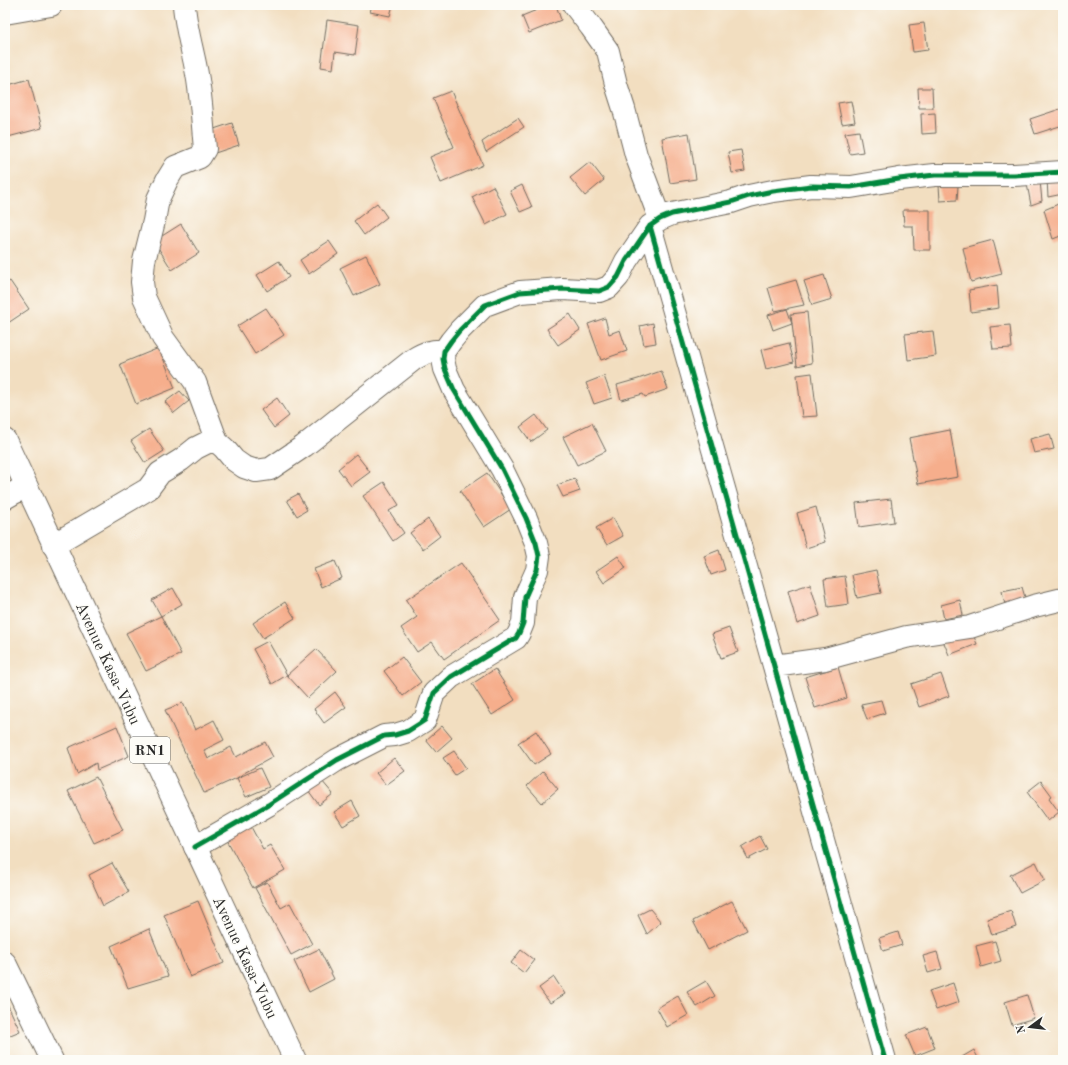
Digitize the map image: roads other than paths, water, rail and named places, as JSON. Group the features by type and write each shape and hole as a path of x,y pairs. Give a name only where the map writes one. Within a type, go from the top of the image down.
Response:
{"main road":[{"path":"5,13 51,5"},
{"path":"184,5 185,19 192,46 199,88 205,149 200,157 175,167 167,180 158,199 144,261 142,282 144,297 163,338 195,382 217,442 234,460 244,467 256,471 270,469 304,446 414,359 424,353 436,351 444,352"},
{"path":"574,5 608,51 774,666 885,1060"},
{"path":"195,847 268,805 337,760 384,736 395,735 408,731 419,724 425,720 434,693 451,676 516,638 519,633 523,623 525,597 537,570 539,556 536,543 524,513 502,469 454,390 445,369 443,359 444,352 460,330 485,306 520,292 562,289 599,291 609,287 618,277 626,261 655,223 672,214 731,202 749,196 811,186 851,187 935,175 1014,175 1063,172"},
{"name":"Avenue Kasa-Vubu","path":"5,440 295,1060"},
{"path":"53,545 148,488 160,473 181,460 196,448 208,442 217,442"},
{"path":"5,498 26,486"},
{"path":"774,666 825,659 906,637 970,627 1063,598"},
{"path":"5,963 52,1060"}]}
